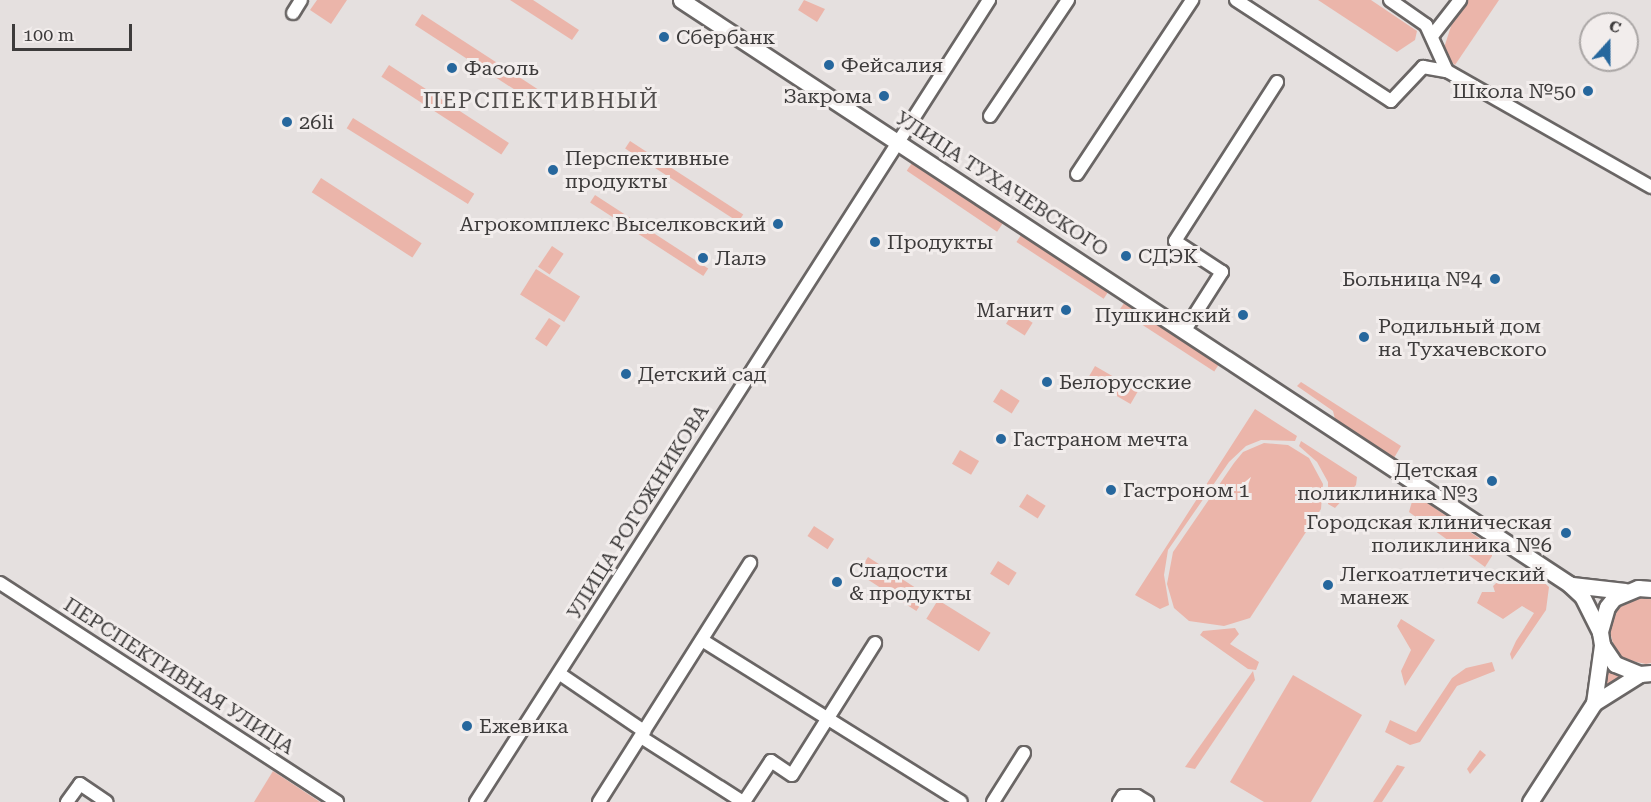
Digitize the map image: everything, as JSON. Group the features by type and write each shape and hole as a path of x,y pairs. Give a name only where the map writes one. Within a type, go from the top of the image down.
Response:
{"main road":[{"name":"УЛИЦА ТУХАЧЕВСКОГО","path":"681,0 1569,584 1582,596 1615,664 1646,673"},
{"name":"УЛИЦА ТУХАЧЕВСКОГО","path":"1569,584 1584,589 1641,588"},
{"path":"1530,802 1594,703 1606,607 1641,588"},
{"path":"1594,703 1646,673"}],"street":[{"path":"293,13 301,0"},
{"name":"УЛИЦА РОГОЖНИКОВА","path":"476,802 666,508 674,486 989,0"},
{"path":"990,116 1068,0"},
{"path":"1077,174 1192,0"},
{"path":"1236,0 1390,101 1395,101 1423,67 1447,71 1651,187"},
{"path":"1390,0 1426,25 1440,62 1447,71"},
{"path":"1432,36 1460,0"},
{"path":"1185,330 1222,272 1175,241 1277,82"},
{"path":"600,802 750,563"},
{"name":"ПЕРСПЕКТИВНАЯ УЛИЦА","path":"0,583 337,802"},
{"path":"702,640 826,720 961,802"},
{"path":"560,674 643,734 744,802 771,761 792,775 875,643"},
{"path":"993,802 1024,753"},
{"path":"67,802 80,783 108,802"},
{"path":"1119,802 1124,796 1137,796 1147,802"}],"shaded area":[{"path":"317,0 347,0 331,24 310,10"},
{"path":"510,0 533,0 579,30 572,40"},
{"path":"804,0 825,9 817,22 798,10"},
{"path":"1318,0 1371,0 1417,31 1415,40 1397,52"},
{"path":"1465,0 1499,0 1455,65 1442,54 1454,17"},
{"path":"422,14 543,92 536,103 415,25"},
{"path":"389,65 509,143 501,155 381,77"},
{"path":"353,118 474,194 468,204 347,128"},
{"path":"630,141 743,215 738,222 625,149"},
{"path":"914,160 1004,221 997,232 907,171"},
{"path":"321,178 422,243 412,258 312,192"},
{"path":"595,195 708,269 703,276 590,203"},
{"path":"1023,232 1110,289 1104,299 1016,242"},
{"path":"552,246 564,254 550,275 538,267"},
{"path":"536,269 580,297 564,322 520,294"},
{"path":"1126,300 1221,362 1214,372 1119,310"},
{"path":"1014,311 1033,323 1025,335 1006,324"},
{"path":"549,318 561,326 547,347 535,339"},
{"path":"1095,366 1114,377 1107,390 1088,379"},
{"path":"1119,380 1138,391 1131,404 1112,393"},
{"path":"1301,382 1401,446 1394,458 1335,419 1333,411 1297,386"},
{"path":"1001,389 1020,401 1012,413 993,402"},
{"path":"1255,409 1297,436 1295,441 1261,440 1246,446 1229,462 1168,550 1164,575 1169,605 1160,609 1135,595"},
{"path":"1301,441 1357,477 1356,485 1335,508 1328,504 1328,482 1317,462 1299,446"},
{"path":"1264,443 1288,445 1309,458 1323,484 1321,509 1250,618 1224,626 1189,621 1174,608 1167,584 1173,552 1243,452"},
{"path":"960,450 979,461 971,475 952,464"},
{"path":"1027,494 1046,506 1038,518 1019,507"},
{"path":"1417,496 1492,547 1492,556 1485,567 1409,512 1413,498"},
{"path":"814,526 834,539 828,549 807,536"},
{"path":"868,557 927,595 916,611 858,573"},
{"path":"998,561 1017,573 1009,585 990,574"},
{"path":"1507,573 1516,578 1538,577 1549,587 1546,610 1512,660 1510,654 1516,641 1534,613 1522,606 1503,619 1477,603 1482,592 1495,592 1493,586"},
{"path":"1639,598 1651,599 1651,663 1646,664 1623,659 1615,651 1609,628 1618,608"},
{"path":"938,600 991,633 979,652 926,619"},
{"path":"1401,619 1435,640 1405,686 1401,671 1411,650 1397,626"},
{"path":"1235,628 1239,634 1230,644 1259,662 1256,670 1248,669 1200,635 1203,631"},
{"path":"1492,662 1495,671 1457,686 1420,742 1410,745 1385,732 1390,720 1416,732 1452,678 1466,668"},
{"path":"1609,666 1623,676 1605,687"},
{"path":"1253,671 1255,680 1195,769 1185,767"},
{"path":"1293,675 1362,715 1311,802 1264,802 1230,782"},
{"path":"1480,750 1486,755 1470,774 1467,769"},
{"path":"1397,765 1405,767 1382,802 1373,802"},
{"path":"273,771 320,802 254,802"}],"place":[{"name":"Сбербанк","path":"664,37"},
{"name":"Фейсалия","path":"829,65"},
{"name":"Фасоль","path":"452,68"},
{"name":"Школа №50","path":"1588,91"},
{"name":"Закрома","path":"884,96"},
{"name":"26li","path":"287,122"},
{"name":"Перспективные продукты","path":"553,170"},
{"name":"Агрокомплекс Выселковский","path":"778,224"},
{"name":"Продукты","path":"875,242"},
{"name":"СДЭК","path":"1126,256"},
{"name":"Лалэ","path":"703,258"},
{"name":"Больница №4","path":"1495,279"},
{"name":"Магнит","path":"1066,310"},
{"name":"Пушкинский","path":"1243,315"},
{"name":"Родильный дом на Тухачевского","path":"1364,337"},
{"name":"Детский сад","path":"626,374"},
{"name":"Белорусские","path":"1047,382"},
{"name":"Гастраном мечта","path":"1001,439"},
{"name":"Детская поликлиника №3","path":"1492,481"},
{"name":"Гастроном 1","path":"1111,490"},
{"name":"Городская клиническая поликлиника №6","path":"1566,533"},
{"name":"Сладости & продукты","path":"837,582"},
{"name":"Легкоатлетический манеж","path":"1328,585"},
{"name":"Ежевика","path":"467,726"}],"district":[{"name":"ПЕРСПЕКТИВНЫЙ","path":"541,101"}]}
